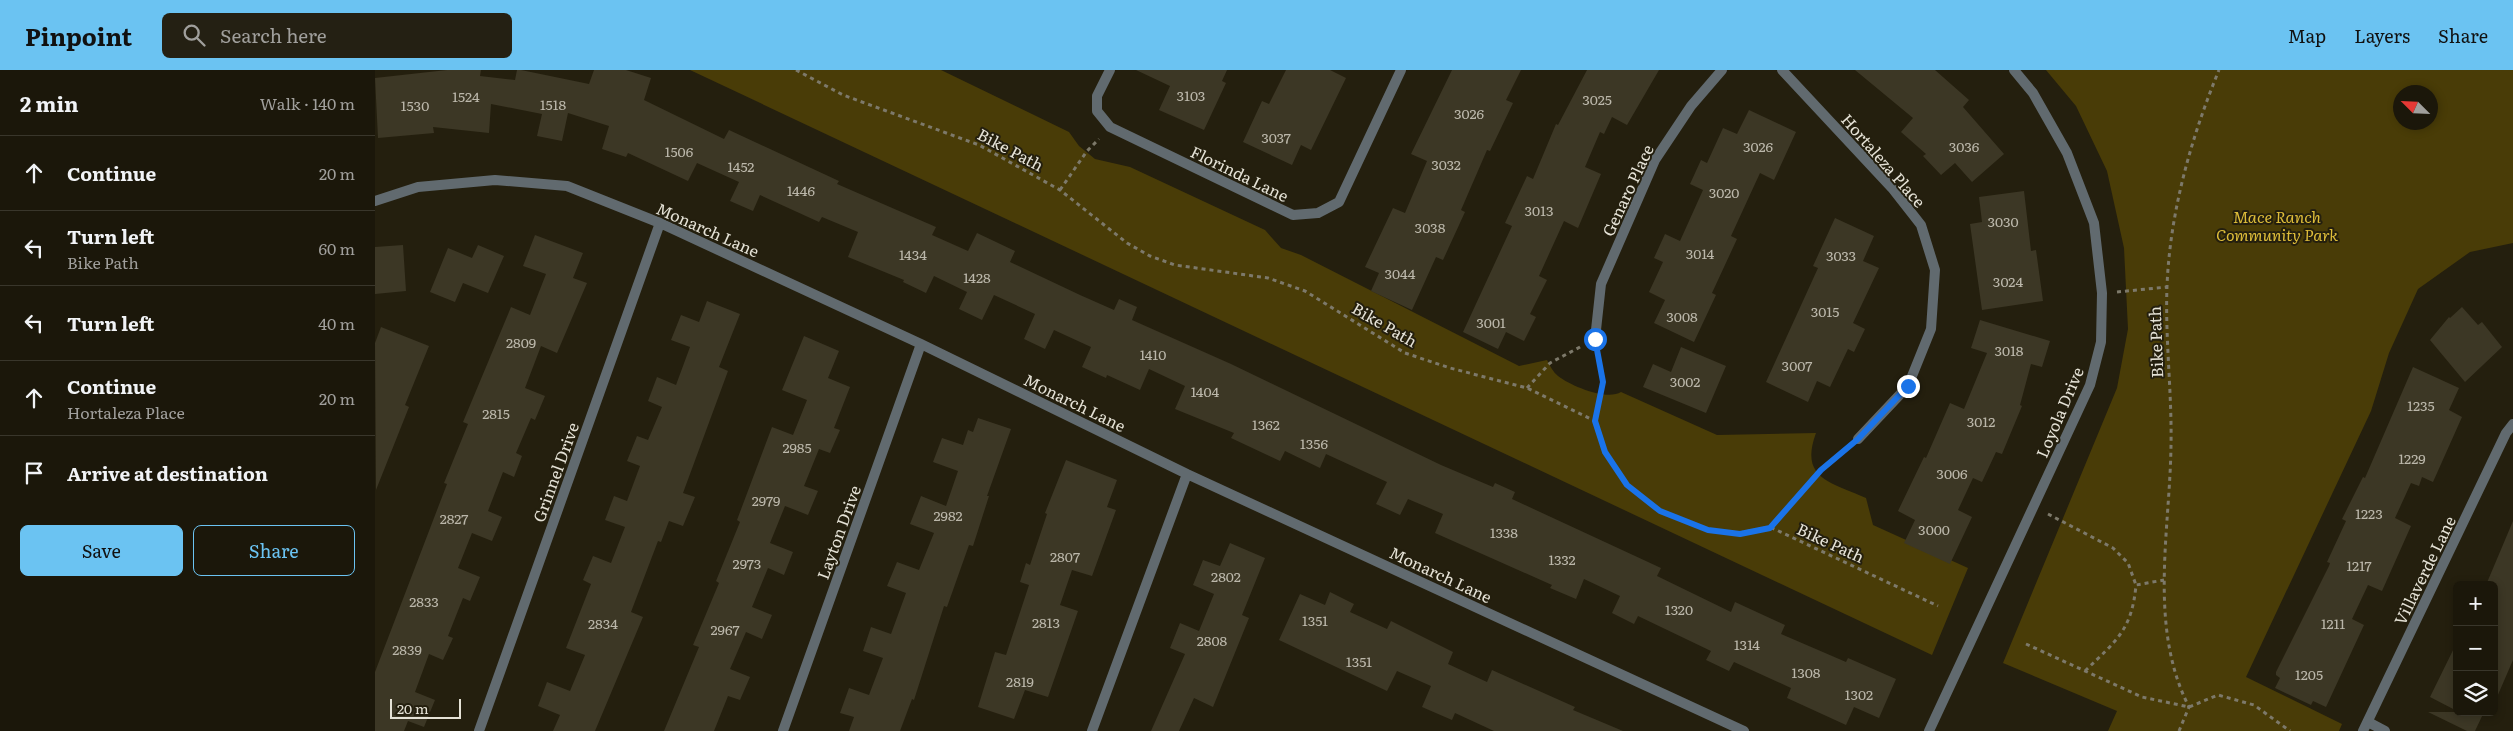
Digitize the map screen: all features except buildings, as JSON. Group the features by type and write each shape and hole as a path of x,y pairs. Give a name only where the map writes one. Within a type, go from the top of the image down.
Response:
{"street":[{"path":"1109,70 1097,96 1097,111 1110,127"},
{"name":"Florinda Lane","path":"1110,127 1293,215 1318,214 1339,202 1401,70"},
{"name":"Genaro Place","path":"1595,339 1601,284 1655,160 1691,106 1722,70"},
{"name":"Hortaleza Place","path":"1782,70 1892,188 1921,225 1935,270 1931,329 1908,386 1858,439"},
{"name":"Loyola Drive","path":"1929,731 2090,385 2101,342 2102,293 2094,223 2067,152 2033,93 2013,70"},
{"name":"Monarch Lane","path":"375,201 418,187 495,180 567,186 660,223 921,344 1187,474 1744,731"},
{"name":"Grinnel Drive","path":"479,731 660,223"},
{"name":"Layton Drive","path":"783,731 921,344"},
{"name":"Villaverde Lane","path":"2365,726 2506,433 2513,424"},
{"path":"1092,731 1187,474"},
{"path":"2365,726 2385,731"}],"path":[{"name":"Bike Path","path":"796,70 843,95 979,145 1060,190 1127,243 1149,256 1175,265 1277,281 1305,291 1405,354 1527,388 1595,421"},
{"name":"Bike Path","path":"2189,707 2179,688 2170,650 2165,580 2165,536 2171,445 2167,288 2175,214 2202,111 2219,70"},
{"path":"1060,190 1087,152 1110,127"},
{"path":"2102,293 2167,288"},
{"path":"1527,388 1550,363 1595,339 1603,382 1595,421 1605,452 1627,485 1660,511 1708,530 1740,534 1770,528 1821,470 1858,439"},
{"path":"2034,507 2113,548 2128,563 2136,584 2134,605 2119,638 2085,671"},
{"name":"Bike Path","path":"1770,528 1938,606"},
{"path":"2136,584 2165,580"},
{"path":"2026,644 2142,697 2189,707 2217,695 2254,705 2290,731"},
{"path":"2179,731 2189,707"}],"green space":[{"path":"690,70 941,70 1069,132 1079,146 1095,159 1130,167 1265,230 1281,248 1301,255 1519,366 1547,360 1558,376 1580,388 1607,395 1621,392 1717,435 1816,433 1812,448 1812,460 1815,470 1830,483 1866,498 1873,525 1968,568 1932,655"},
{"name":"Mace Ranch Community Park","path":"2046,70 2513,70 2513,243 2470,252 2418,289 2389,353 2371,411 2246,677 2342,724 2339,731 2108,731 2117,711 2003,663 2117,388 2128,329 2124,248 2107,171 2076,106"}],"route":[{"path":"1595,339 1603,382 1595,421 1605,452 1627,485 1660,511 1708,530 1740,534 1770,528 1821,470 1858,439 1908,386"}]}
